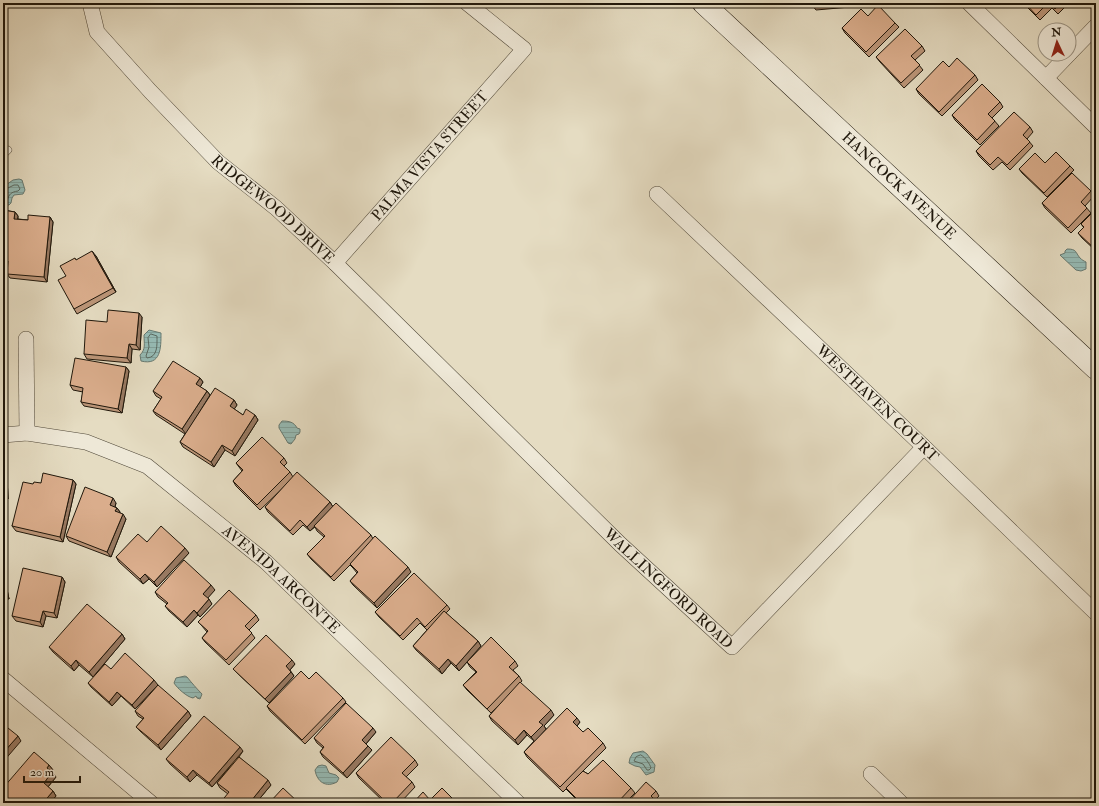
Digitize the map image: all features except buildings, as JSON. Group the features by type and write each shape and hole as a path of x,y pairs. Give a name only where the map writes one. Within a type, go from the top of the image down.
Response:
{"main road":[{"name":"HANCOCK AVENUE","path":"703,3 1096,369"}],"street":[{"name":"RIDGEWOOD DRIVE","path":"90,3 97,32 150,91 218,162 276,208 335,263 476,402"},
{"name":"PALMA VISTA STREET","path":"335,263 524,49 467,3"},
{"path":"968,3 1096,127"},
{"path":"1077,46 1096,26"},
{"path":"1046,78 1061,62"},
{"name":"WESTHAVEN COURT","path":"657,194 924,447 1096,613"},
{"path":"26,339 27,433"},
{"name":"WALLINGFORD ROAD","path":"476,402 620,544 732,647 924,447"},
{"name":"AVENIDA ARCONTE","path":"3,435 27,433 86,442 147,466 266,562 518,803"},
{"path":"3,679 151,803"},
{"path":"871,774 901,803"}],"water":[{"path":"13,180 22,180 25,190 23,194 14,195 9,205 3,205 3,187"},
{"path":"1067,249 1074,250 1082,260 1086,262 1086,269 1081,271 1076,270 1060,255 1065,253"},
{"path":"149,330 161,333 160,350 153,361 141,361 140,355 144,348 144,335"},
{"path":"282,421 291,422 300,429 299,434 296,435 291,444 288,443 279,428"},
{"path":"185,676 202,694 200,699 196,696 193,698 188,696 174,683 176,678"},
{"path":"643,751 655,765 654,772 646,775 640,767 629,763 633,753"},
{"path":"318,766 326,766 329,773 336,775 339,778 337,782 333,784 326,784 320,781 315,770"}]}
